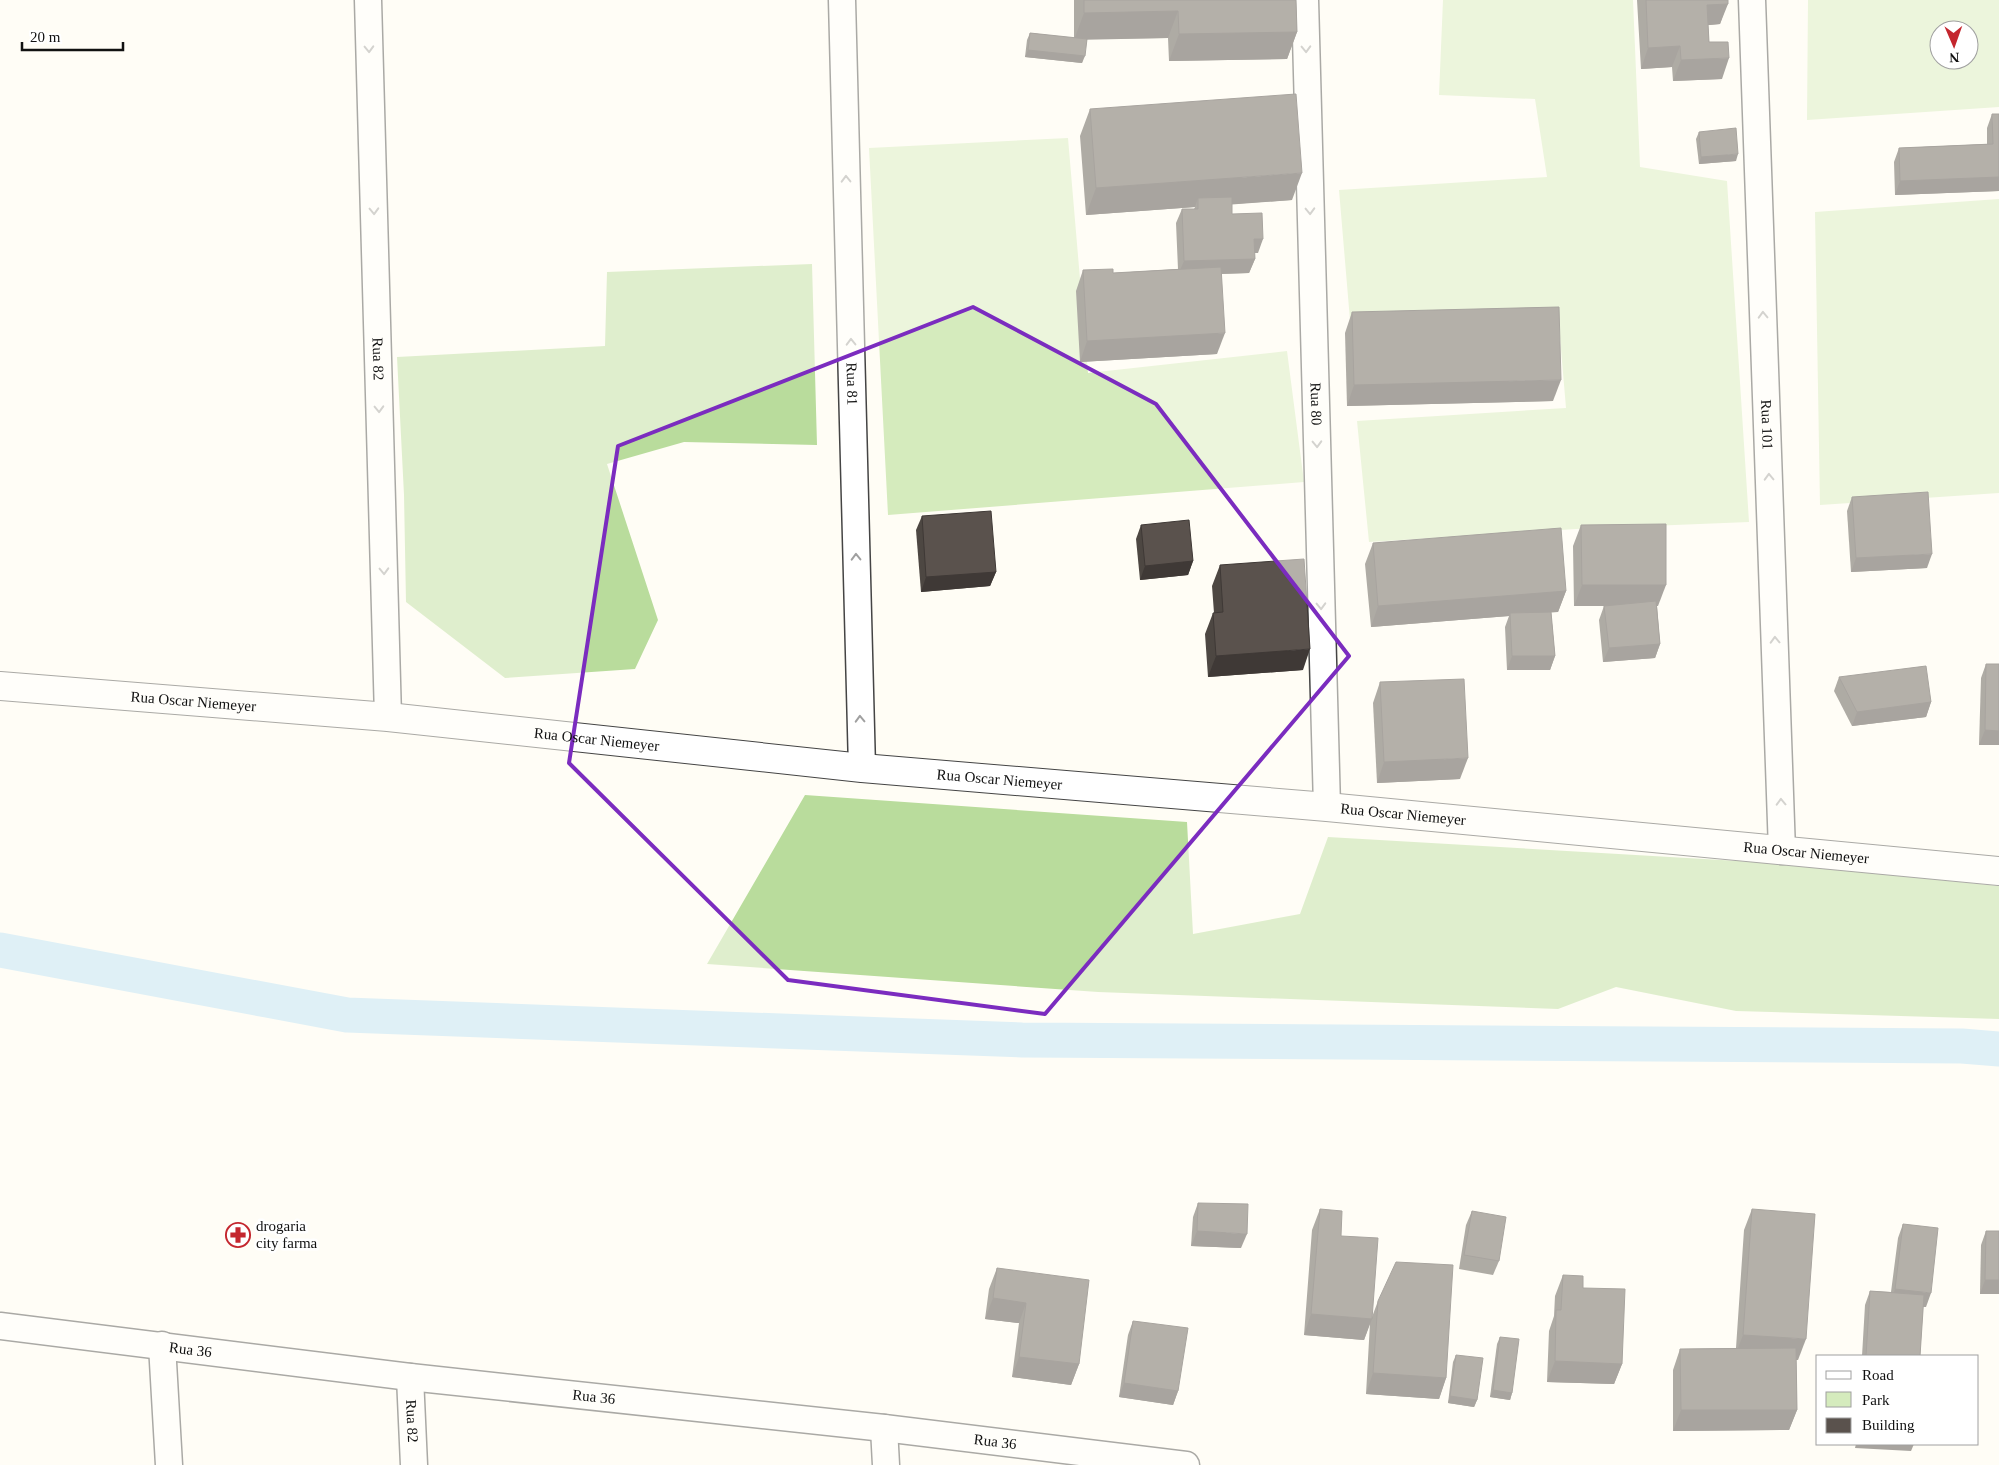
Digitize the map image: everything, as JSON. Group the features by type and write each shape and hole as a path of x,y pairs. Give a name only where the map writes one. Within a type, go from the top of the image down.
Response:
{"street":[{"name":"Rua 82","path":"368,0 388,717"},
{"name":"Rua 81","path":"842,0 862,768"},
{"name":"Rua 80","path":"1305,0 1327,806"},
{"name":"Rua 101","path":"1752,0 1782,851"},
{"name":"Rua Oscar Niemeyer","path":"0,686 388,717 862,768 1327,806 1999,871"},
{"name":"Rua 36","path":"0,1326 410,1377 884,1428 1186,1465"},
{"path":"162,1346 169,1465"},
{"name":"Rua 82","path":"410,1377 414,1465"},
{"path":"884,1428 886,1465"}],"highlighted area":[{"path":"973,307 1156,404 1349,656 1045,1014 788,980 569,763 618,446"}],"green space":[{"path":"1443,0 1633,0 1640,167 1727,181 1749,522 1576,529 1369,542 1357,421 1566,408 1558,314 1350,320 1339,190 1547,177 1535,99 1439,95"},
{"path":"1808,0 1999,0 1999,107 1807,120"},
{"path":"1068,138 1088,373 1287,351 1304,482 888,515 869,148"},
{"path":"1999,199 1999,493 1820,505 1815,212"},
{"path":"812,264 817,445 684,442 607,464 658,620 635,669 505,678 406,602 404,495 397,357 605,346 607,272"},
{"path":"805,795 1187,822 1193,934 1300,914 1328,837 1773,863 1999,886 1999,1019 1736,1011 1616,987 1558,1009 1098,992 707,964"}],"building":[{"path":"1084,0 1296,0 1297,32 1179,34 1178,11 1084,13"},
{"path":"1646,0 1728,0 1728,4 1707,5 1709,42 1728,42 1729,58 1681,60 1680,46 1648,48"},
{"path":"1030,33 1087,39 1085,56 1028,50"},
{"path":"1296,94 1302,173 1096,188 1090,109"},
{"path":"1992,114 1999,114 1999,177 1900,181 1899,148 1993,144"},
{"path":"1736,128 1738,154 1701,157 1699,132"},
{"path":"1232,197 1232,214 1262,213 1263,239 1254,239 1255,259 1184,261 1182,209 1198,209 1198,198"},
{"path":"1221,267 1225,333 1087,341 1083,270 1113,269 1113,273"},
{"path":"1559,307 1561,380 1354,385 1352,312"},
{"path":"1928,492 1932,554 1856,558 1852,497"},
{"path":"991,511 996,572 926,577 922,516"},
{"path":"1189,520 1193,561 1145,566 1141,525"},
{"path":"1666,524 1666,585 1582,585 1581,525"},
{"path":"1561,528 1566,591 1378,606 1373,543"},
{"path":"1304,559 1310,649 1216,656 1213,613 1223,612 1220,565"},
{"path":"1656,601 1660,644 1609,648 1604,606"},
{"path":"1551,612 1555,656 1512,656 1510,613"},
{"path":"1986,664 1999,664 1999,731 1985,730"},
{"path":"1926,666 1931,702 1857,712 1839,677"},
{"path":"1464,679 1468,758 1384,762 1380,682"},
{"path":"1198,1203 1248,1204 1247,1234 1197,1231"},
{"path":"1320,1209 1342,1211 1341,1236 1378,1238 1372,1319 1311,1314"},
{"path":"1752,1209 1815,1214 1806,1339 1743,1335"},
{"path":"1472,1211 1506,1217 1499,1261 1464,1255"},
{"path":"1903,1224 1938,1228 1931,1293 1895,1289"},
{"path":"1986,1231 1999,1231 1999,1280 1985,1280"},
{"path":"1396,1262 1453,1265 1446,1378 1373,1373 1378,1301"},
{"path":"997,1268 1089,1280 1079,1364 1019,1357 1026,1303 993,1298"},
{"path":"1563,1275 1583,1276 1583,1288 1625,1289 1622,1364 1555,1361 1556,1310 1561,1310"},
{"path":"1870,1291 1924,1295 1920,1355 1866,1355"},
{"path":"1133,1321 1188,1328 1178,1391 1124,1383"},
{"path":"1500,1337 1519,1339 1512,1393 1493,1390"},
{"path":"1796,1348 1797,1410 1681,1410 1680,1349"},
{"path":"1456,1355 1483,1358 1477,1400 1450,1396"}],"waterway":[{"path":"0,950 347,1015 1022,1040 1962,1046 1999,1049"}],"place":[{"name":"drogaria city farma","path":"238,1235"}]}
